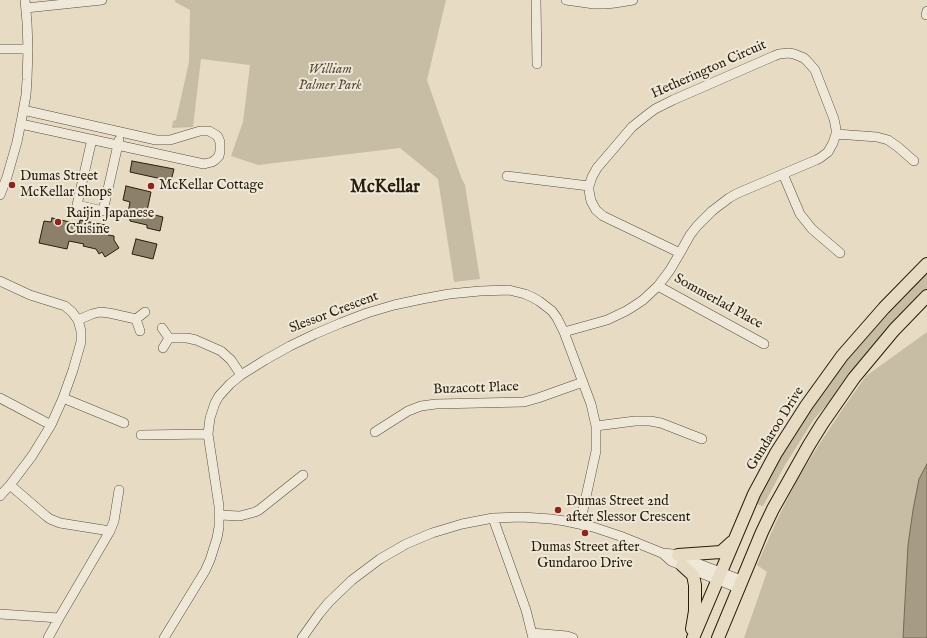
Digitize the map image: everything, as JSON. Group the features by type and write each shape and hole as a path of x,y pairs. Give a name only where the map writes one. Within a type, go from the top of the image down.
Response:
{"main road":[{"name":"Gundaroo Drive","path":"693,638 754,494 772,460 806,406 842,356 884,308 927,264"},
{"path":"718,638 762,532 796,466 822,424 854,378 894,330 927,296"},
{"path":"690,638 695,611 695,585 693,576 680,560 721,552 735,540"}],"street":[{"path":"0,195 12,160 23,110 27,80 28,49 26,4 102,0"},
{"path":"536,0 537,64"},
{"path":"566,0 605,4 633,0"},
{"path":"0,49 28,49"},
{"name":"Hetherington Circuit","path":"589,186 592,176 597,168 632,128 651,112 673,100 779,54 789,53 800,56 815,70 834,119 836,134"},
{"path":"21,124 204,164 215,160 220,151 221,145 218,137 209,131 200,131 176,139 156,140 23,110"},
{"path":"92,139 77,205 103,211 121,133"},
{"path":"564,332 616,316 634,306 658,286 670,270 690,235 708,215 738,193 820,158 831,148 836,134 877,137 888,140 914,161"},
{"path":"783,174 800,214 812,228 840,253"},
{"path":"507,176 589,186 591,201 596,210 603,216 680,253"},
{"path":"0,281 30,295 65,306 78,320 81,331 81,342 73,370 51,425 32,456 0,496"},
{"name":"Sommerlad Place","path":"658,286 764,344"},
{"name":"Slessor Crescent","path":"164,638 200,581 210,560 217,538 220,515 218,489 208,434 210,418 215,403 224,390 241,375 290,346 341,323 394,305 449,294 501,290 525,294 539,301 552,311 564,332 593,411 596,426 596,451 580,524"},
{"path":"78,320 100,312 136,319"},
{"path":"136,319 145,312"},
{"path":"136,319 140,331"},
{"path":"162,328 169,338"},
{"path":"164,348 169,338"},
{"path":"169,338 187,338 196,340 221,351 232,360 241,375"},
{"name":"Buzacott Place","path":"375,432 408,411 421,406 436,404 524,402 582,382"},
{"path":"0,398 51,425"},
{"path":"63,398 124,423"},
{"path":"596,426 635,421 650,421 661,423 702,439"},
{"path":"141,435 208,434"},
{"path":"220,515 240,516 255,512 303,474"},
{"path":"10,485 46,516 55,521 110,531"},
{"path":"48,638 110,531 114,521 119,490"},
{"path":"302,638 329,602 352,580 380,559 406,544 432,533 462,524 493,518 537,517 593,527 662,553 671,561 680,560 740,584"},
{"path":"493,518 526,610 532,635 566,636 573,638"},
{"path":"0,614 59,618"}],"green space":[{"name":"William Palmer Park","path":"175,0 446,0 427,80 465,185 480,279 454,282 438,179 400,148 258,165 231,156 243,122 250,65 201,59 193,127 172,128 173,121 176,120 189,62 190,10 175,2"},
{"path":"927,272 927,289 873,346 840,390 814,419 785,465 763,506 756,504 798,429 824,390 887,312"},
{"path":"927,332 927,638 744,638 767,572 757,565 797,480 820,443 866,376"}],"shaded area":[{"path":"927,464 927,638 903,638 908,545 919,479"}],"building":[{"path":"132,161 174,169 171,181 130,172"},
{"path":"126,186 151,192 147,211 152,212 151,214 163,217 160,231 147,228 147,225 130,221 130,219 127,218 130,202 123,200"},
{"path":"52,218 79,224 80,220 110,226 108,235 114,236 114,240 119,248 105,257 102,252 99,254 96,249 83,246 84,244 69,241 67,249 39,243 44,221 51,222"},
{"path":"136,239 157,244 153,259 132,254"}],"place":[{"name":"Dumas Street McKellar Shops","path":"12,185"},
{"name":"McKellar Cottage","path":"151,186"},
{"name":"Raijin Japanese Cuisine","path":"58,222"},
{"name":"Dumas Street 2nd after Slessor Crescent","path":"558,510"},
{"name":"Dumas Street after Gundaroo Drive","path":"585,533"}],"district":[{"name":"McKellar","path":"385,188"}]}
